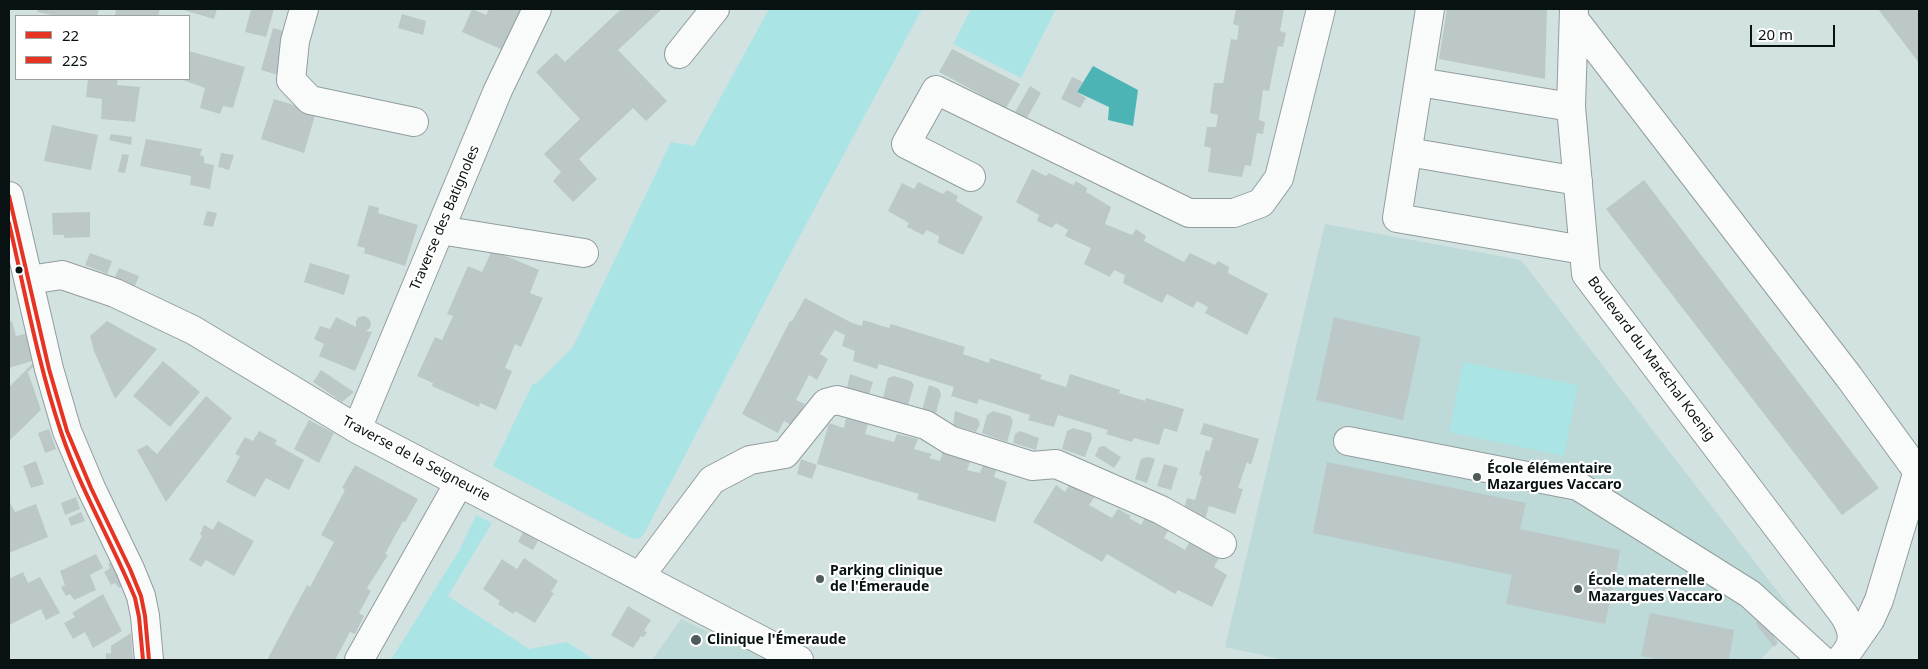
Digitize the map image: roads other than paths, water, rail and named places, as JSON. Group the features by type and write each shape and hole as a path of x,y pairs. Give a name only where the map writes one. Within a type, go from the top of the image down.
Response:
{"street":[{"path":"304,9 295,41 291,80 303,94 310,100 414,122"},
{"name":"Traverse des Batignoles","path":"357,428 498,90 537,9"},
{"path":"679,54 715,9"},
{"path":"971,177 906,144 936,90 1189,213 1234,213 1261,203 1280,178 1321,9"},
{"path":"1430,9 1397,218 1584,250"},
{"path":"1574,14 1919,469 1879,600 1874,612 1845,655"},
{"name":"Boulevard du Maréchal Koenig","path":"1574,14 1571,107 1586,274 1844,615 1851,632 1852,642 1845,655"},
{"path":"1419,82 1571,107"},
{"path":"1408,152 1578,180"},
{"path":"9,196 49,369 67,431 141,596 149,660"},
{"path":"440,230 584,253"},
{"name":"Traverse de la Seigneurie","path":"29,280 62,275 115,293 193,330 357,428 799,660"},
{"path":"640,576 712,480 750,460 786,454 826,403 837,400 926,425 950,440 1032,466 1056,464 1160,510 1222,544"},
{"path":"1348,441 1578,486 1750,594 1822,660"},
{"path":"358,660 459,483"}],"place":[{"name":"École élémentaire Mazargues Vaccaro","path":"1477,477"},
{"name":"Parking clinique de l'Émeraude","path":"820,579"},
{"name":"École maternelle Mazargues Vaccaro","path":"1578,589"},
{"name":"Clinique l'Émeraude","path":"696,640"}]}
